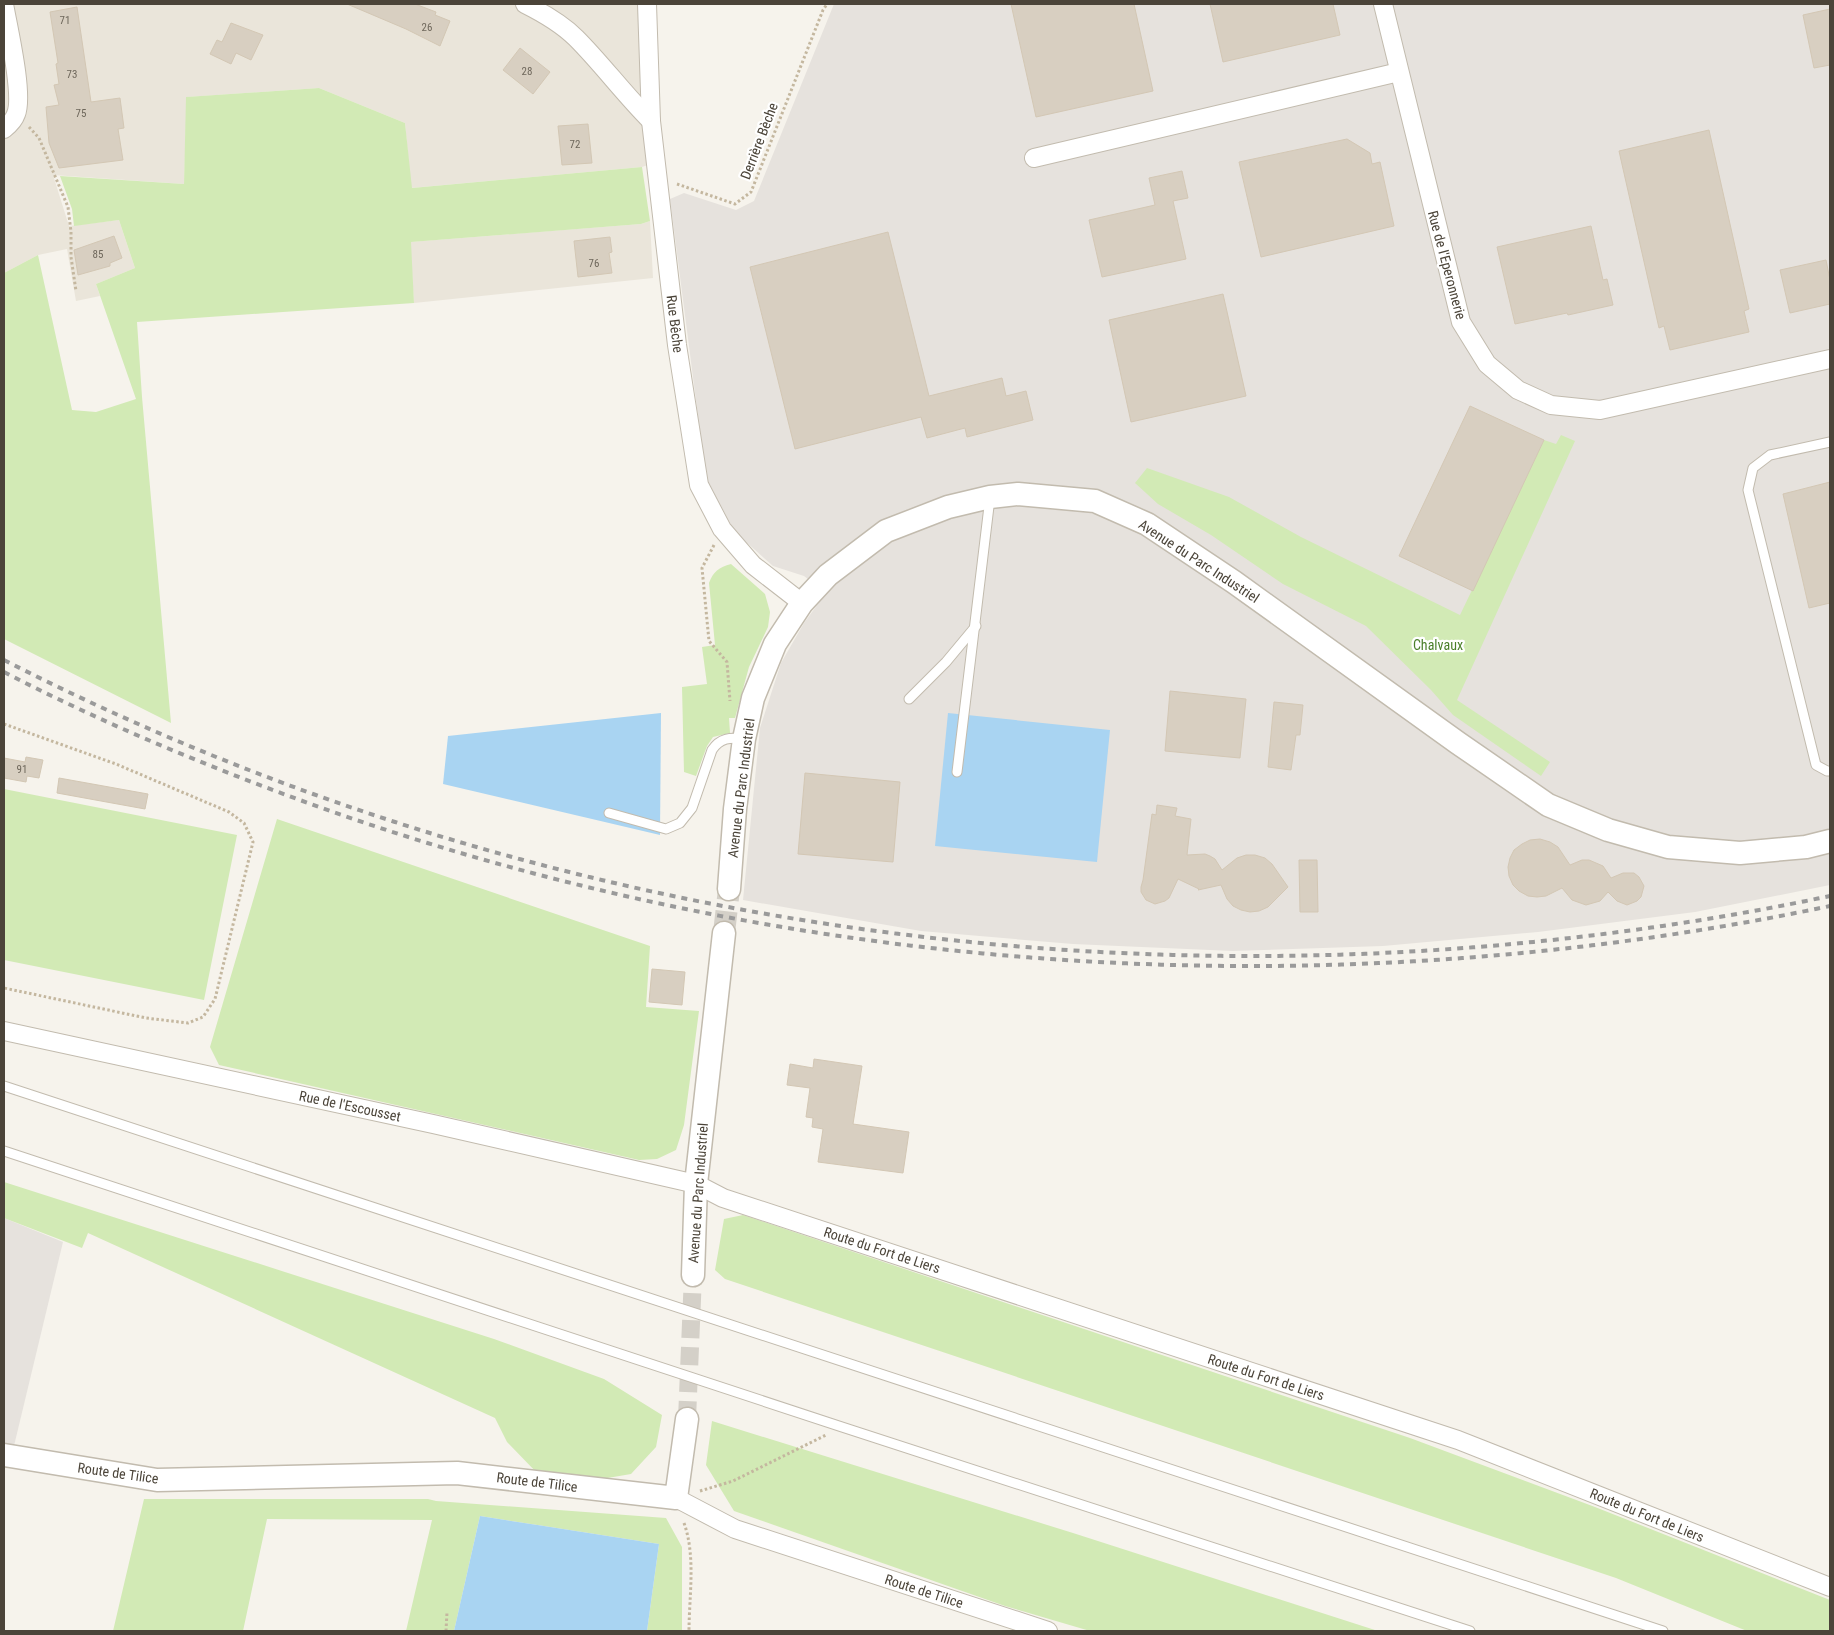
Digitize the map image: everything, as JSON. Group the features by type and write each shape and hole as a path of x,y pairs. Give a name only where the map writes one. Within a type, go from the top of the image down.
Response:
{"street":[{"path":"4,4 19,97 16,114 4,128"},
{"path":"525,4 536,9 575,37 631,101 651,120"},
{"name":"Rue Bêche","path":"647,4 651,120 657,177 677,345 699,485 722,529 754,565 802,603"},
{"name":"Rue de l'Eperonnerie","path":"1383,4 1461,322 1487,364 1518,390 1551,405 1600,410 1830,359"},
{"path":"1034,158 1399,72"},
{"name":"Avenue du Parc Industriel","path":"730,889 739,739 761,674 775,644 802,603 828,575 886,531 948,507 990,497 1018,494 1095,501 1147,524 1234,582 1458,743 1548,805 1608,830 1668,847 1740,853 1806,847 1830,841"},
{"name":"Avenue du Parc Industriel","path":"693,1275 696,1184 724,933"},
{"name":"Rue de l'Escousset","path":"4,1031 442,1126 696,1184"},
{"name":"Route du Fort de Liers","path":"696,1184 723,1198 1458,1440 1830,1587"},
{"path":"676,1498 687,1418"},
{"name":"Route de Tilice","path":"4,1455 156,1480 457,1473 676,1498 735,1529 1048,1631"}],"lane":[{"path":"1830,442 1770,455 1753,468 1748,490 1816,764 1826,771 1830,770"},
{"path":"957,772 990,497"},
{"path":"909,699 946,662 976,626"},
{"path":"609,813 666,829 680,824 692,808 716,743 724,739 739,739"},
{"path":"4,1086 1663,1631"},
{"path":"4,1151 842,1427 1470,1631"}],"path":[{"name":"Derrière Bèche","path":"657,177 735,204 751,192 822,10 827,4"},
{"path":"16,114 39,138 68,207 71,257 76,291"},
{"path":"722,529 702,568 709,641 727,662 739,739"},
{"path":"4,724 116,764 229,812 244,823 253,842 215,999 203,1017 188,1022 146,1018 4,988"},
{"path":"688,1631 690,1562 688,1532 676,1498 733,1481 842,1427"},
{"path":"446,1631 447,1612"}],"shaded area":[{"path":"4,4 645,4 648,165 411,188 405,123 319,88 187,97 184,184 53,175 69,226 119,220 135,268 96,284 100,296 76,301 67,249 38,255 4,273"},
{"path":"834,4 1830,4 1830,885 1695,912 1538,932 1383,946 1233,951 1073,944 921,931 743,900 760,728 781,663 804,623 826,593 804,576 773,566 735,532 706,478 670,199 684,193 736,210 754,201"},
{"path":"650,221 653,278 414,303 410,242 641,224"},
{"path":"4,1218 63,1242 13,1450 4,1448"}],"green space":[{"path":"319,88 405,123 412,188 642,167 650,221 641,224 411,242 414,303 137,322 171,723 4,639 4,273 38,255 72,410 96,412 136,399 96,284 135,268 119,220 74,226 72,209 60,176 184,184 186,97"},
{"name":"Chalvaux","path":"1561,435 1575,441 1457,700 1550,762 1541,776 1453,715 1431,690 1366,626 1283,584 1211,535 1158,504 1135,483 1147,468 1229,497 1301,537 1460,615 1544,440 1556,444"},
{"path":"731,564 765,594 770,612 768,627 749,667 735,718 729,718 730,733 713,737 707,746 696,776 684,772 682,687 707,684 702,647 715,645 709,583 717,570"},
{"path":"4,789 237,835 204,1000 4,960"},
{"path":"277,819 650,946 646,1007 699,1011 684,1125 676,1150 657,1159 639,1160 219,1065 210,1047"},
{"path":"4,1182 494,1339 604,1379 662,1415 656,1447 631,1474 590,1481 539,1475 507,1442 495,1418 88,1233 82,1248 4,1218"},
{"path":"743,1215 1410,1438 1595,1507 1830,1600 1830,1631 1747,1631 1616,1578 725,1279 715,1270 724,1219"},
{"path":"712,1421 1073,1533 1378,1631 1090,1631 1005,1606 734,1511 706,1465"},
{"path":"144,1499 428,1499 666,1518 682,1547 682,1631 647,1631 659,1544 480,1516 454,1631 406,1631 432,1520 267,1519 243,1631 113,1631"}],"water":[{"path":"661,713 660,835 443,784 448,736"},
{"path":"948,713 1110,730 1097,862 935,846"},
{"path":"480,1516 659,1544 647,1631 454,1631"}],"building":[{"path":"347,4 415,4 436,12 435,15 450,21 440,46"},
{"path":"1011,4 1134,4 1153,91 1036,117"},
{"path":"1210,4 1333,4 1340,35 1223,62"},
{"path":"77,7 91,102 120,98 124,128 118,129 123,160 59,168 49,143 46,107 59,105 54,85 59,84 56,64 58,63 50,12"},
{"path":"1830,9 1830,65 1814,68 1803,15"},
{"path":"231,23 263,35 251,60 236,53 231,64 210,54 217,40 222,42"},
{"path":"520,48 550,72 533,94 503,70"},
{"path":"588,124 592,163 562,165 558,126"},
{"path":"1709,130 1749,309 1744,311 1749,332 1670,350 1664,326 1659,328 1619,151"},
{"path":"1347,139 1370,153 1372,164 1380,162 1394,226 1261,257 1239,162"},
{"path":"1182,171 1188,198 1173,201 1186,259 1102,277 1089,220 1155,205 1149,178"},
{"path":"1591,226 1603,280 1607,279 1613,305 1515,324 1497,247"},
{"path":"888,232 929,396 1002,378 1006,396 1026,391 1033,420 967,437 965,428 927,438 921,417 795,449 750,267"},
{"path":"114,236 122,258 110,263 110,266 78,275 74,250"},
{"path":"610,237 612,252 609,253 612,273 578,277 574,241"},
{"path":"1826,260 1830,280 1830,304 1790,313 1780,270"},
{"path":"1223,294 1246,396 1131,422 1109,320"},
{"path":"1470,406 1544,440 1473,591 1399,556"},
{"path":"1830,482 1830,603 1809,608 1783,494"},
{"path":"1170,691 1246,699 1240,758 1165,751"},
{"path":"1274,702 1303,705 1300,735 1296,735 1291,770 1268,767"},
{"path":"26,757 43,760 39,778 27,776 26,782 4,778 4,758 25,762"},
{"path":"805,773 900,782 893,862 798,854"},
{"path":"59,778 148,794 145,809 57,793"},
{"path":"1157,805 1177,808 1175,816 1191,819 1187,855 1205,854 1210,856 1215,859 1222,870 1237,858 1246,855 1265,858 1272,864 1288,887 1268,907 1250,912 1233,906 1227,899 1221,885 1198,890 1178,879 1169,898 1165,901 1155,904 1146,900 1141,892 1141,887 1152,814 1156,815"},
{"path":"1540,839 1558,847 1570,865 1582,860 1589,860 1603,866 1611,878 1623,873 1634,873 1639,877 1644,886 1641,897 1627,905 1617,901 1608,892 1600,901 1586,905 1572,900 1562,888 1546,896 1537,897 1528,896 1519,891 1513,885 1509,876 1510,858 1514,850 1522,844 1530,840"},
{"path":"1299,860 1317,860 1318,912 1300,912"},
{"path":"652,969 685,972 682,1005 649,1002"},
{"path":"814,1059 862,1066 853,1124 909,1132 903,1173 818,1162 823,1129 812,1127 813,1118 806,1117 810,1088 787,1085 790,1064 813,1068"}],"tunnel":[{"path":"724,933 729,889"},
{"path":"687,1419 693,1275"}],"railway":[{"path":"4,660 218,758 439,836 665,894 896,934 1130,953 1365,954 1598,935 1830,896"},
{"path":"4,672 125,730 249,781 333,812 515,868 699,912 886,943 1075,961 1265,966 1454,959 1643,939 1830,906"}]}
